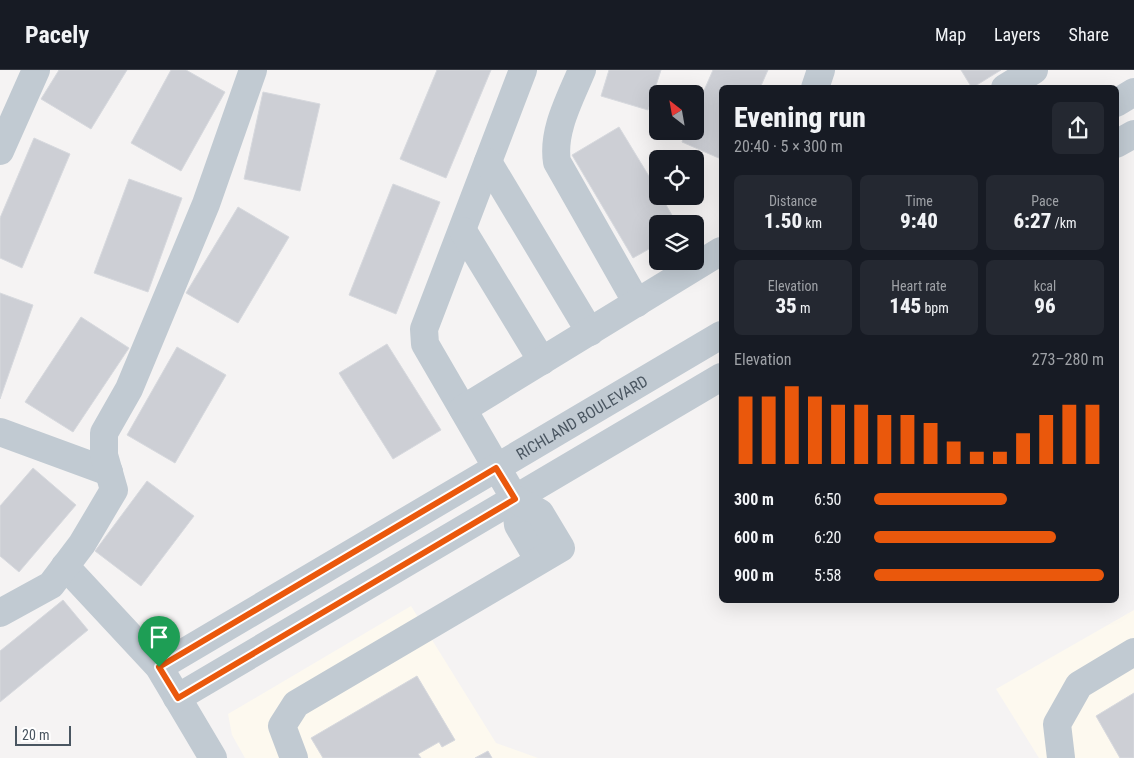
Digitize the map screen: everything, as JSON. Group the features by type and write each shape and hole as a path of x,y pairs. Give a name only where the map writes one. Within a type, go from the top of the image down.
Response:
{"street":[{"path":"0,151 36,70"},
{"path":"0,613 51,585 82,544 114,490 104,455 104,433 129,388 206,204 253,70"},
{"path":"294,758 282,726 296,704 549,553 518,525 515,499 425,344 424,329 523,70"},
{"path":"582,70 558,130 554,147 557,162 637,303"},
{"path":"816,85 822,70"},
{"path":"1010,85 1034,70"},
{"path":"1119,101 1134,92"},
{"path":"1119,142 1134,134"},
{"path":"488,162 590,332"},
{"path":"463,231 542,361"},
{"path":"463,409 719,252"},
{"name":"RICHLAND BOULEVARD","path":"159,667 719,337"},
{"path":"178,698 719,378"},
{"path":"0,432 109,472"},
{"path":"66,566 159,667 212,758"},
{"path":"1060,758 1057,724 1079,685 1134,652"}],"shaded area":[{"path":"411,606 496,743 538,758 245,758 232,735 228,714"},
{"path":"1134,610 1134,758 1039,758 996,689"}],"building":[{"path":"59,70 127,70 91,129 41,99"},
{"path":"171,70 186,70 225,92 181,171 131,143"},
{"path":"437,70 491,70 446,178 400,159"},
{"path":"609,70 661,70 656,85 649,85 648,110 601,96"},
{"path":"713,70 768,70 761,85 719,85 719,158 682,142 683,140 704,140 704,90"},
{"path":"961,70 1001,70 977,85 970,85"},
{"path":"263,92 320,104 300,191 244,179"},
{"path":"619,127 649,176 649,205 666,205 672,215 649,215 649,249 633,258 572,155"},
{"path":"34,138 70,154 22,268 0,258 0,218"},
{"path":"129,179 182,198 148,292 94,273"},
{"path":"393,184 440,202 396,314 349,295"},
{"path":"238,207 289,237 238,323 186,293"},
{"path":"0,293 33,305 0,399"},
{"path":"81,317 129,348 73,432 25,402"},
{"path":"387,344 441,430 393,459 339,373"},
{"path":"177,347 226,375 175,463 127,435"},
{"path":"33,468 76,505 19,572 0,556 0,506"},
{"path":"147,481 194,516 141,586 95,551"},
{"path":"63,600 88,630 0,702 0,651"},
{"path":"417,676 455,740 442,747 439,742 418,754 421,758 323,758 311,738"},
{"path":"1134,693 1134,758 1120,758 1096,716"},
{"path":"488,751 492,758 475,758"}],"route":[{"path":"496,468 515,499 178,698 159,667 496,468"}]}
